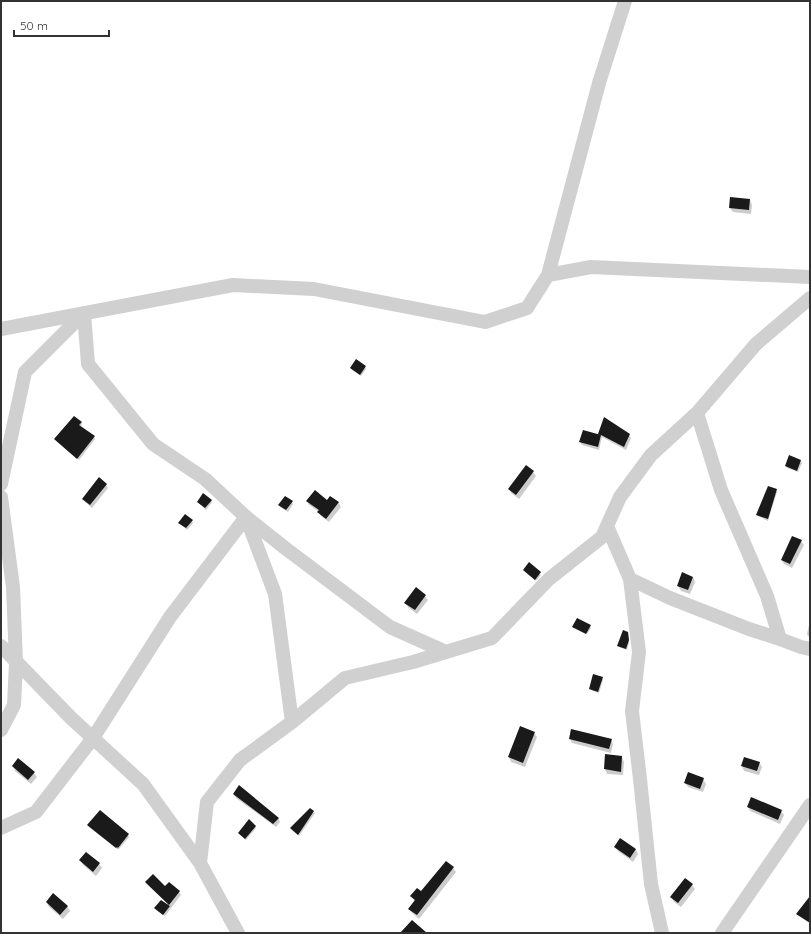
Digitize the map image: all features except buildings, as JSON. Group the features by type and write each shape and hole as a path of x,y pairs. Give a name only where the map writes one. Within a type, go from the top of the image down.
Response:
{"street":[{"path":"1,329 233,285 314,289 485,322 527,308 548,275 599,83 625,1"},
{"path":"548,275 591,267 810,277"},
{"path":"200,863 207,802 240,760 292,722 345,678 412,662 492,638 549,578 602,537 620,497 651,455 697,413 756,344 810,298"},
{"path":"1,484 25,372 84,313"},
{"path":"84,313 88,364 153,444 205,479 246,517 390,627 446,652"},
{"path":"697,413 721,490 767,596 780,639"},
{"path":"1,497 13,587 16,662 14,705 1,730"},
{"path":"246,517 275,594 292,722"},
{"path":"1,828 36,812 93,738 170,617 246,517"},
{"path":"607,526 630,579 639,652 632,711 651,884 662,933"},
{"path":"630,579 670,598 749,630 810,649"},
{"path":"1,646 71,718 143,784 200,863 238,933"},
{"path":"722,933 810,805"}]}
